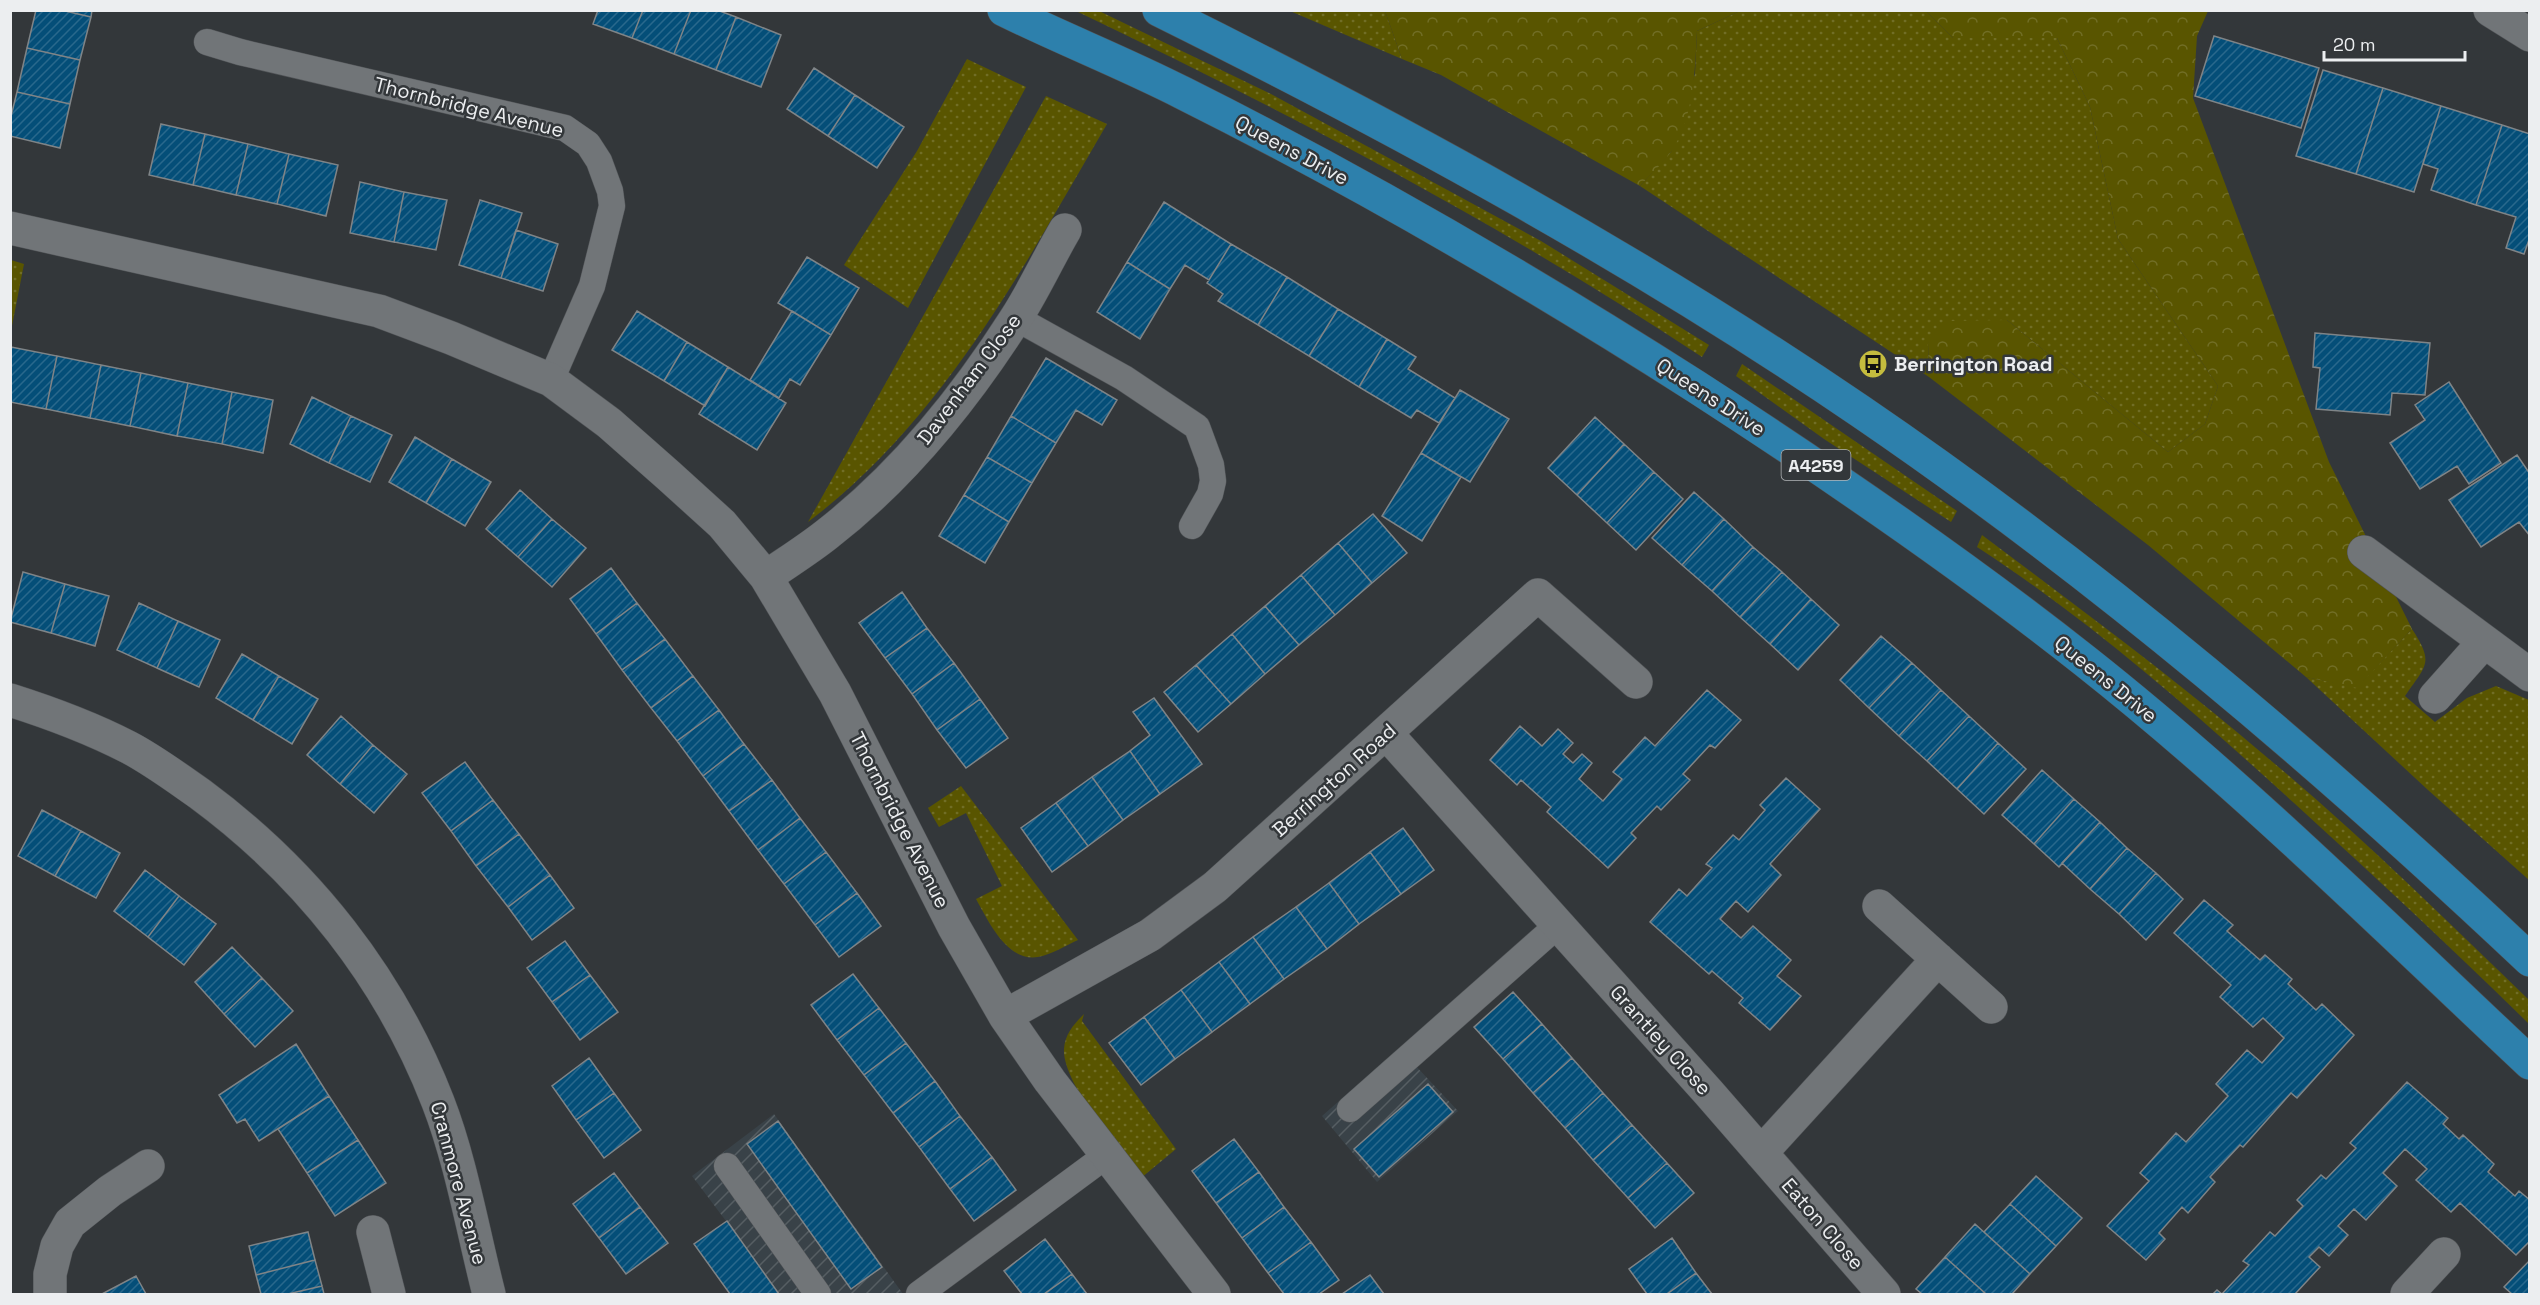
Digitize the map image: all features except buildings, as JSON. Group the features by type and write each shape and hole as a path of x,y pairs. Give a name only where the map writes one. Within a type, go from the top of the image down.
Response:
{"main road":[{"name":"Queens Drive","path":"1004,10 1178,90 1402,209 1599,325 1838,480 2020,611 2177,737 2276,825 2529,1063"},
{"path":"1160,10 1362,113 1533,206 1774,354 1861,412 2111,595 2225,687 2415,852 2529,960"}],"street":[{"path":"2490,10 2529,35"},
{"name":"Thornbridge Avenue","path":"10,228 379,311 451,338 551,380 609,423 668,475 722,524 766,577 835,693 954,927 1005,1016 1050,1081 1214,1294"},
{"name":"Davenham Close","path":"766,577 827,534 898,469 953,406 1016,318 1065,230"},
{"path":"2364,552 2529,675"},
{"name":"Berrington Road","path":"1005,1016 1150,935 1215,887 1538,595 1636,682"},
{"path":"2435,697 2484,642"},
{"name":"Cranmore Avenue","path":"10,700 74,723 129,748 175,776 223,811 300,881 358,952 383,990 406,1032 438,1103 452,1147 489,1294"},
{"name":"Grantley Close","path":"1386,732 1761,1153"},
{"path":"1879,906 1991,1007"},
{"path":"1761,1153 1938,959"},
{"name":"Eaton Close","path":"1761,1153 1884,1294"},
{"path":"50,1294 50,1274 57,1246 70,1223 110,1191 148,1166"},
{"path":"373,1232 389,1294"},
{"path":"2408,1294 2444,1254"}],"lane":[{"name":"Thornbridge Avenue","path":"207,42 240,52 565,128 588,144 610,191 612,206 592,286 551,380"},
{"path":"1016,318 1124,378 1197,427 1211,465 1213,481 1210,494 1192,526"},
{"path":"1350,1110 1558,925"},
{"path":"919,1294 1107,1155"},
{"path":"727,1166 818,1294"}],"shaded area":[{"path":"1399,1048 1458,1111 1377,1182 1322,1116"},
{"path":"774,1114 903,1294 730,1294 694,1244 726,1221 692,1176"}],"green space":[{"path":"1385,10 1740,11 1697,31 1692,94 1679,139 1671,152 1640,186 1441,75 1402,59"},
{"path":"1076,11 1099,11 1271,94 1541,241 1709,345 1702,357 1627,308 1395,173 1237,90"},
{"path":"1290,11 1385,11 1402,59"},
{"path":"1740,11 1926,11 1953,38 2057,38 2090,107 2118,239 2218,386 2205,424 2168,452 2007,320 1928,343 1929,377 1640,186 1671,152 1695,74 1697,31"},
{"path":"1926,11 2208,11 2197,36 2193,98 2329,462 2412,629 2357,688 2306,677 2148,545 1929,377 1928,343 1948,321 2007,320 2168,452 2205,424 2218,386 2118,239 2090,107 2057,38 1953,38"},
{"path":"967,59 1026,87 908,308 844,265 917,151"},
{"path":"1046,96 1107,124 1011,286 977,339 940,389 900,437 856,482 808,522"},
{"path":"10,260 24,264 11,331"},
{"path":"1742,364 1957,511 1951,522 1824,439 1736,376"},
{"path":"1982,535 2199,701 2336,817 2529,1000 2529,1024 2354,858 2180,702 2061,605 1977,547"},
{"path":"2412,629 2423,649 2425,663 2423,670 2405,696 2435,722 2467,698 2496,686 2529,700 2529,880 2306,677 2357,687"},
{"path":"961,786 1078,940 1043,956 1027,957 1008,947 993,929 976,899 1002,886 966,813 939,827 928,808"},
{"path":"1084,1014 1082,1021 1176,1149 1141,1178 1094,1116 1072,1079 1066,1063 1064,1049 1066,1039"}],"place":[{"name":"Berrington Road","path":"1873,364"}]}
